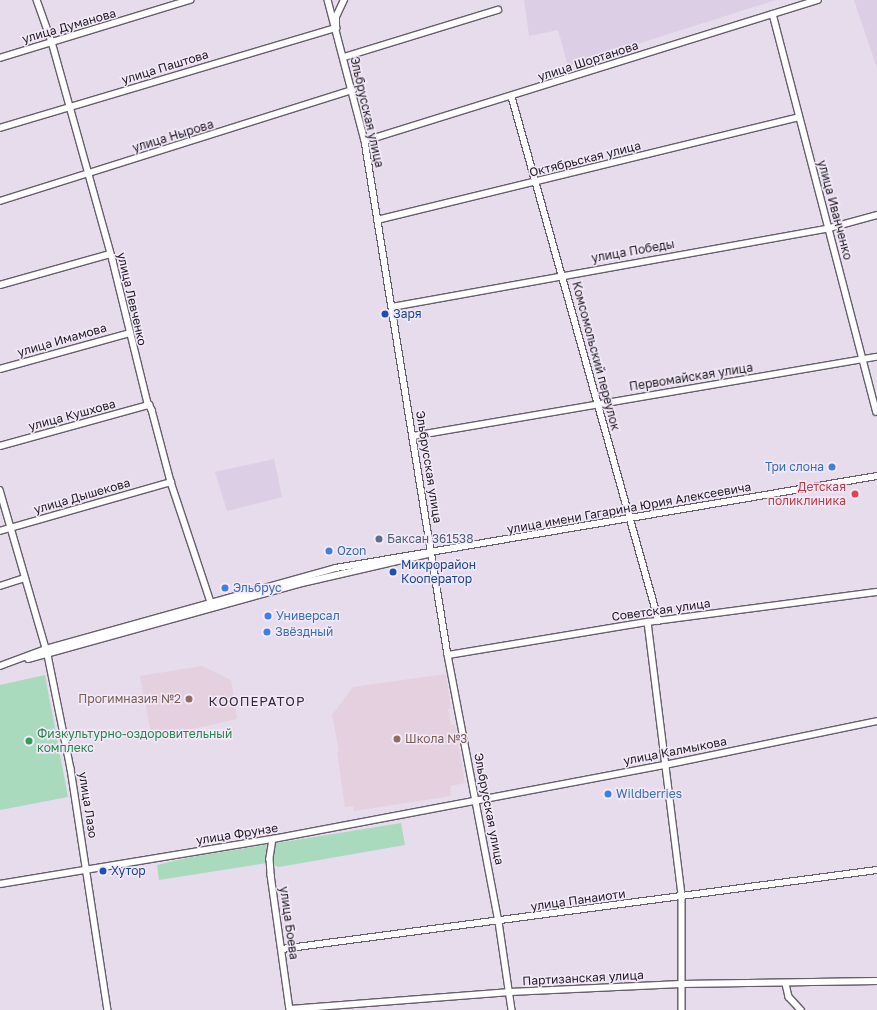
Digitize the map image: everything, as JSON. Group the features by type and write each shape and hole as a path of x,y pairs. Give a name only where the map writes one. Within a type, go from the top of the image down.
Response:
{"street":[{"name":"улица Левченко","path":"37,0 52,42 171,482 211,602"},
{"name":"улица Думанова","path":"0,58 190,0"},
{"name":"Эльбрусская улица","path":"328,0 353,90 365,141 448,655 499,922 512,1010"},
{"path":"336,28 336,17 344,0"},
{"name":"улица Шортанова","path":"365,141 512,97 818,0"},
{"path":"344,57 498,10"},
{"name":"улица Иванченко","path":"773,14 798,117 830,228 877,412"},
{"name":"улица Паштова","path":"0,128 336,28"},
{"name":"улица Нырова","path":"0,201 353,90"},
{"name":"Комсомольский переулок","path":"512,97 659,622"},
{"name":"Октябрьская улица","path":"377,220 798,117"},
{"name":"улица Победы","path":"392,307 562,274 830,228 877,215"},
{"path":"0,286 110,254"},
{"name":"улица Имамова","path":"0,369 130,333"},
{"name":"Первомайская улица","path":"413,436 597,403 877,356"},
{"name":"улица Кушхова","path":"0,446 149,405"},
{"name":"улица имени Гагарина Юрия Алексеевича","path":"0,666 298,584 432,553 877,476"},
{"name":"улица Дышекова","path":"0,531 171,482"},
{"name":"улица Лазо","path":"0,490 47,652 71,769 108,1010"},
{"name":"улица имени Гагарина Юрия Алексеевича","path":"47,652 211,602 336,568 418,553 432,553"},
{"path":"0,586 25,578"},
{"name":"Советская улица","path":"448,655 648,622 659,622 877,592"},
{"path":"648,622 682,896 682,1010"},
{"name":"улица Калмыкова","path":"476,799 666,766 877,720"},
{"name":"улица Фрунзе","path":"0,884 273,839 476,799"},
{"name":"улица Боева","path":"273,839 270,859 271,875 290,1010"},
{"name":"улица Панаиоти","path":"282,949 499,922 877,870"},
{"name":"Партизанская улица","path":"290,1010 510,992 681,984 786,984 877,981"},
{"path":"786,984 789,997 800,1010"}],"shaded area":[{"path":"524,0 776,0 568,66 558,30 529,36"},
{"path":"854,0 877,0 877,68"},
{"path":"274,459 282,497 227,511 215,472"},
{"name":"Прогимназия №2","path":"202,666 231,680 237,719 152,738 140,676"},
{"name":"Школа №3","path":"446,674 451,708 448,709 451,725 455,725 465,783 450,786 451,796 354,811 353,806 345,807 337,752 339,751 332,715 353,687"}],"green space":[{"name":"Физкультурно-оздоровительный комплекс","path":"45,675 68,797 0,810 0,685"},
{"path":"401,823 405,845 279,867 267,863 159,880 157,865 191,857"}],"place":[{"name":"Заря","path":"385,314"},
{"name":"Три слона","path":"832,467"},
{"name":"Детская поликлиника","path":"855,494"},
{"name":"Баксан 361538","path":"379,539"},
{"name":"Ozon","path":"329,551"},
{"name":"Микрорайон Кооператор","path":"393,572"},
{"name":"Эльбрус","path":"225,588"},
{"name":"Универсал","path":"268,616"},
{"name":"Звёздный","path":"267,632"},
{"name":"Прогимназия №2","path":"189,699"},
{"name":"Школа №3","path":"397,739"},
{"name":"Физкультурно-оздоровительный комплекс","path":"29,741"},
{"name":"Wildberries","path":"608,794"},
{"name":"Хутор","path":"103,871"}],"district":[{"name":"КООПЕРАТОР","path":"257,701"}]}
